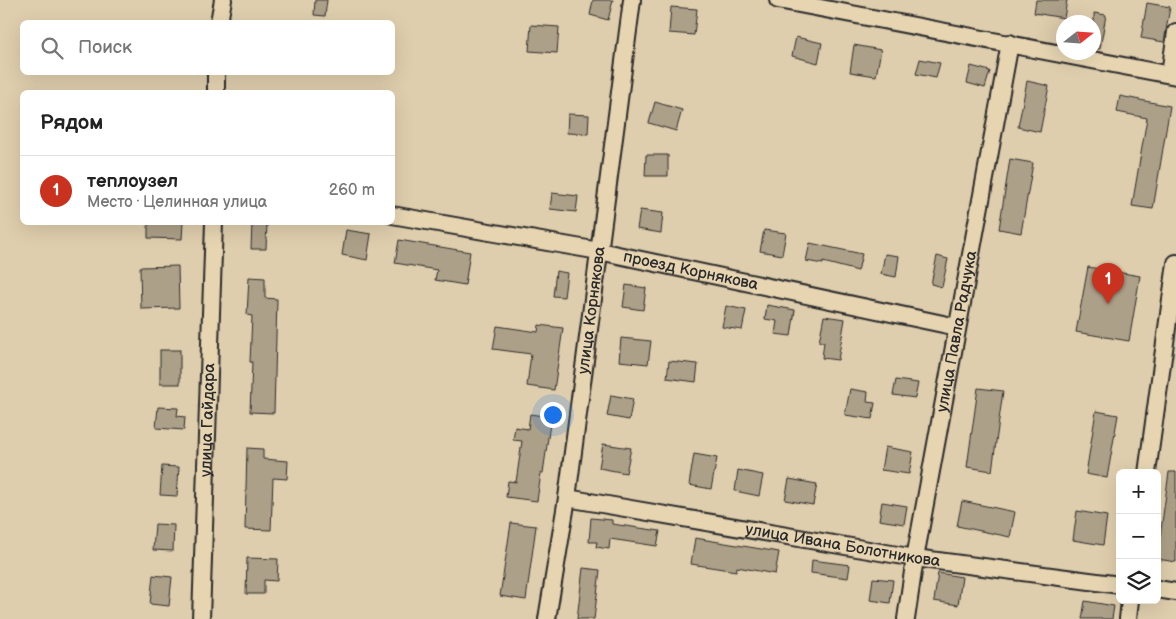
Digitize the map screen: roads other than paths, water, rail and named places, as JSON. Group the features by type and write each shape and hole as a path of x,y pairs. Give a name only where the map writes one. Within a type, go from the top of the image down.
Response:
{"street":[{"path":"219,20 223,0"},
{"name":"улица Корнякова","path":"547,619 567,498 632,0"},
{"path":"778,0 1173,75 1176,32"},
{"name":"улица Павла Радчука","path":"906,619 915,558 1010,43"},
{"path":"216,75 216,90"},
{"name":"проезд Корнякова","path":"395,215 599,251 957,327"},
{"name":"улица Гайдара","path":"200,619 214,225"},
{"path":"1148,469 1176,263"},
{"name":"улица Ивана Болотникова","path":"567,498 915,558 1116,584"},
{"path":"1161,590 1176,592"},
{"path":"1128,619 1130,604"}],"place":[{"name":"теплоузел","path":"1108,304"}]}
